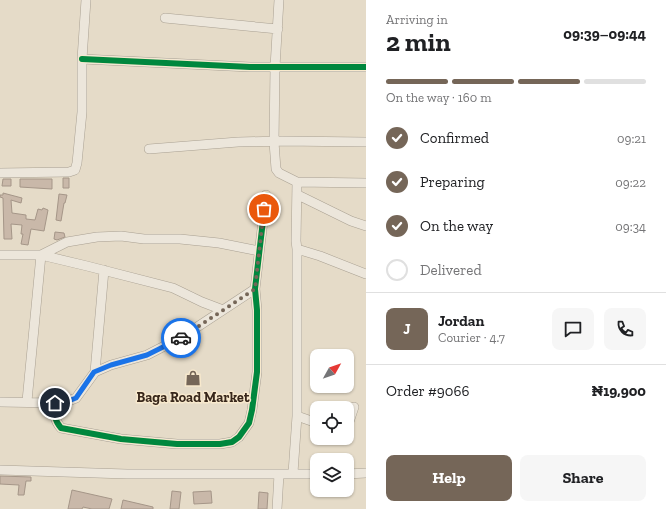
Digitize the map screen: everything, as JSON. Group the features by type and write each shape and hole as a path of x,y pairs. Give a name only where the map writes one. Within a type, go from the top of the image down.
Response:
{"street":[{"path":"0,173 69,172 75,170 82,112 82,59 86,0"},
{"path":"279,0 275,67 274,142 276,169 279,173 297,182 366,182"},
{"path":"165,18 278,28"},
{"path":"82,59 250,67 366,67"},
{"path":"149,149 238,142 366,142"},
{"path":"293,473 297,416 297,182"},
{"path":"55,403 54,416 56,423 61,428 121,439 178,444 220,444 232,442 239,437 249,423 257,372 257,310 255,289 266,195"},
{"path":"298,195 351,221 366,226"},
{"path":"41,255 68,242 122,236 144,239 180,239 219,243 259,251"},
{"path":"297,249 320,256 366,274"},
{"path":"0,255 41,255 104,270 174,288 202,302 223,310"},
{"path":"27,402 41,255"},
{"path":"0,402 55,403 66,402 76,398 94,372 104,270"},
{"path":"94,372 111,365 147,355 182,337 255,289"},
{"path":"297,416 310,421"},
{"path":"0,470 127,474 310,474"},
{"path":"354,474 366,473"},
{"path":"277,509 279,474"}],"building":[{"path":"63,178 69,178 69,188 63,188"},
{"path":"3,179 11,179 11,186 2,186"},
{"path":"20,179 52,179 52,189 20,187"},
{"path":"3,193 22,198 21,203 11,200 12,213 26,215 26,219 35,220 38,209 42,210 43,208 48,210 44,231 31,229 28,245 21,244 23,234 21,234 22,225 11,224 12,239 4,239 3,198 0,197"},
{"path":"59,194 67,195 61,221 56,220"},
{"path":"55,232 64,233 65,237 57,240 54,239"},
{"path":"0,476 31,477 31,481 26,481 24,495 18,495 19,485 0,484"},
{"path":"72,490 112,499 109,509 92,509 83,507 82,509 68,509"},
{"path":"172,491 181,492 179,509 170,509"},
{"path":"211,491 212,503 194,504 193,492"},
{"path":"259,492 268,493 267,509 258,509"},
{"path":"123,500 153,507 153,509 121,509"}],"cycle path":[{"path":"82,59 250,67 366,67"},
{"path":"55,403 55,416 61,428 121,439 177,444 220,444 232,442 239,437 249,423 257,372 257,310 255,289 266,195"}],"way so far":[{"path":"181,338 255,289 264,209"}],"place":[{"name":"Baga Road Market","path":"193,378"}],"route":[{"path":"55,403 66,402 76,398 94,372 111,365 147,355 181,338"}]}
